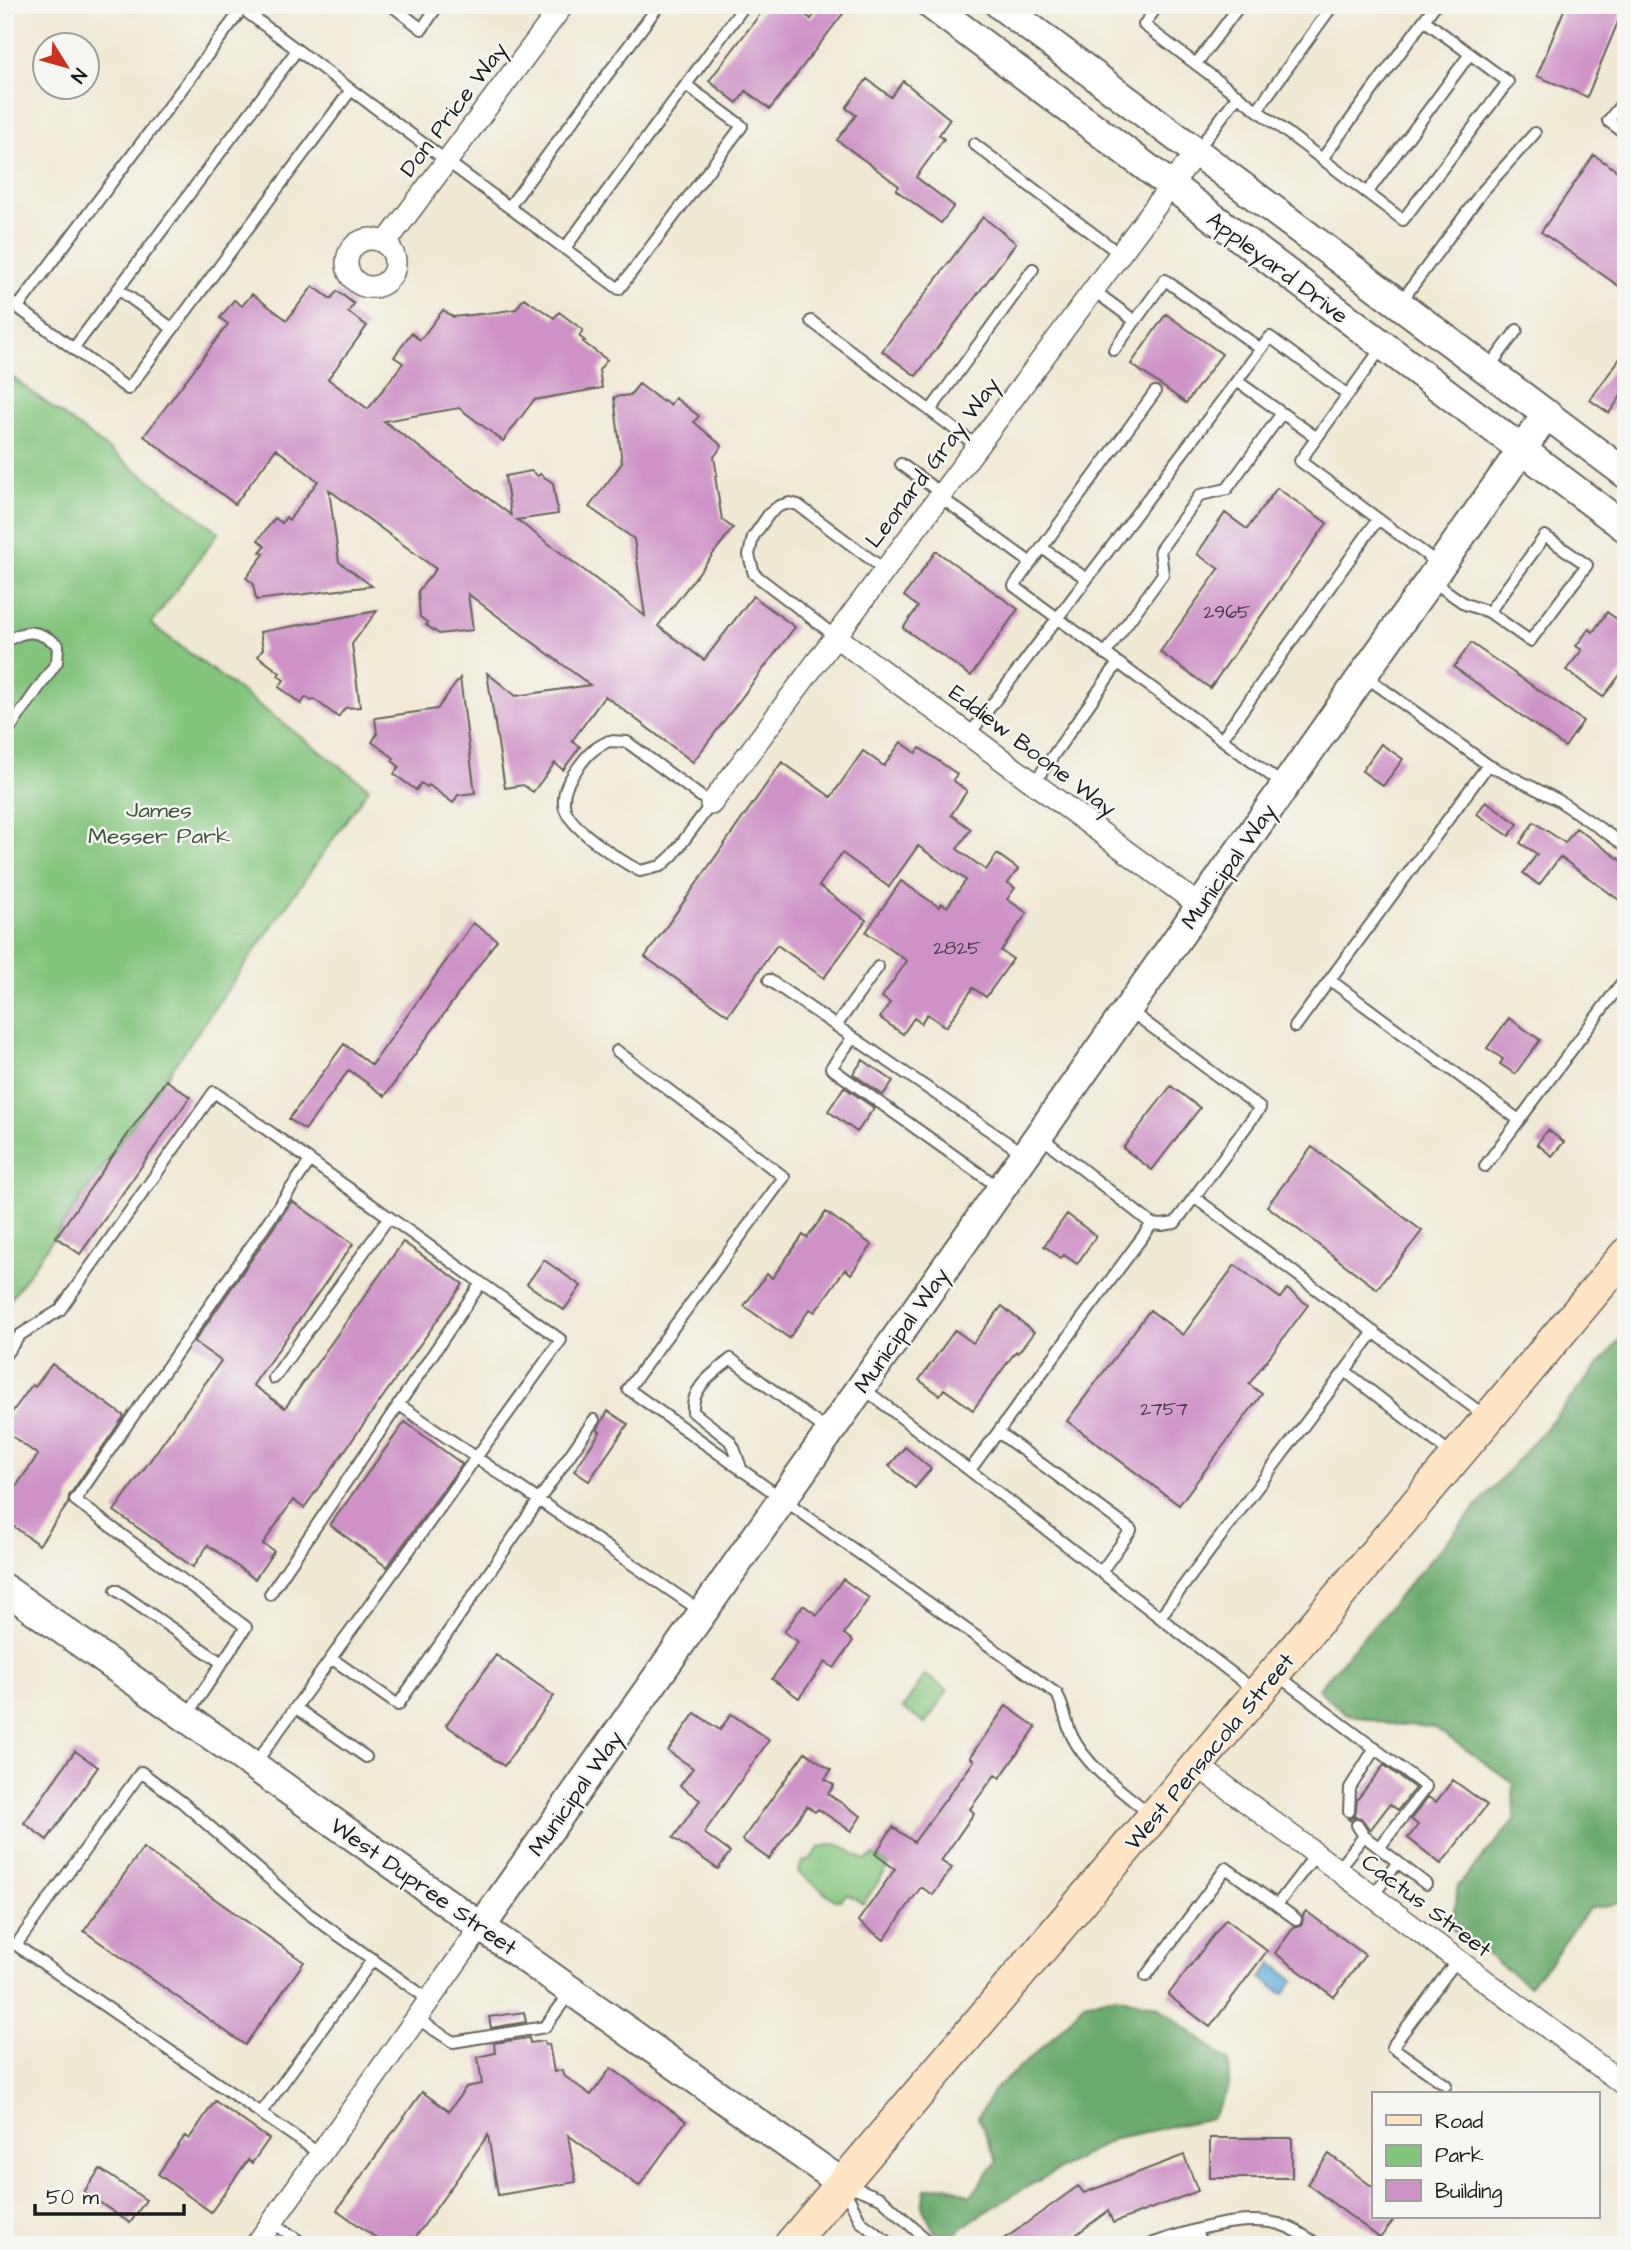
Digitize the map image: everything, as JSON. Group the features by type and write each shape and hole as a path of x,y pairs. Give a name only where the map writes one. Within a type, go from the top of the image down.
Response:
{"main road":[{"name":"West Pensacola Street","path":"790,2245 1153,1818 1626,1254"}],"street":[{"name":"Don Price Way","path":"385,244 564,5"},
{"name":"Appleyard Drive","path":"930,5 1626,528"},
{"name":"Appleyard Drive","path":"1000,5 1626,474"},
{"name":"Leonard Gray Way","path":"711,804 1196,152"},
{"name":"Municipal Way","path":"256,2245 1547,414"},
{"name":"Eddiew Boone Way","path":"835,636 1200,906"},
{"name":"West Dupree Street","path":"5,1589 842,2183"},
{"name":"Cactus Street","path":"1197,1765 1626,2086"}],"lane":[{"path":"391,5 422,29 438,5"},
{"path":"509,207 659,5"},
{"path":"565,248 745,5"},
{"path":"1158,5 1144,24 1403,220 1508,82 1424,20"},
{"path":"1196,64 1240,5"},
{"path":"1257,110 1334,5"},
{"path":"1322,159 1435,5"},
{"path":"18,307 239,7 619,289 742,126 686,85"},
{"path":"74,348 297,50"},
{"path":"1367,193 1470,54"},
{"path":"5,298 128,389 351,90"},
{"path":"1196,152 1238,96"},
{"path":"1626,98 1608,121 1626,134"},
{"path":"1399,304 1482,192 1535,133"},
{"path":"974,144 1120,254"},
{"path":"930,411 1033,269"},
{"path":"1114,350 1165,280 1261,349"},
{"path":"118,289 173,329"},
{"path":"1093,290 1135,321"},
{"path":"811,321 977,446"},
{"path":"1487,370 1517,330"},
{"path":"969,735 1270,337 1348,395"},
{"path":"1383,346 1300,461 1378,519 1465,604 1489,612 1530,641 1587,565 1545,536 1489,612"},
{"path":"1237,380 1317,438"},
{"path":"1155,392 1014,586 1285,786"},
{"path":"1105,654 1163,574 1160,550 1200,495 1227,489 1282,413"},
{"path":"901,464 1031,563"},
{"path":"835,636 754,574 749,555 753,537 769,514 779,506 790,503 799,505 885,569"},
{"path":"1222,739 1378,519"},
{"path":"1042,548 1087,579"},
{"path":"5,642 23,633 41,633 58,645 57,662 5,735"},
{"path":"1034,783 1118,663"},
{"path":"1363,675 1488,765 1558,800 1626,846"},
{"path":"609,741 627,742 711,804 673,855 661,866 640,872 578,828 564,807 565,785 592,749 609,741"},
{"path":"1296,1027 1488,765"},
{"path":"836,1026 878,967"},
{"path":"1485,1166 1626,977"},
{"path":"769,980 853,1037 1032,1145 1153,1224 1175,1223 1260,1108 1128,1009"},
{"path":"1330,980 1519,1120"},
{"path":"853,1037 831,1068 1001,1189"},
{"path":"617,1051 785,1177 628,1389 1057,1694 1072,1736 1081,1751 1153,1818"},
{"path":"5,1355 20,1335 60,1310 214,1092 561,1340 254,1766"},
{"path":"186,1717 246,1627 75,1500 310,1160"},
{"path":"1194,1197 1488,1418"},
{"path":"274,1378 389,1217"},
{"path":"970,1470 1153,1224"},
{"path":"270,1594 481,1283"},
{"path":"1160,1617 1374,1332"},
{"path":"742,1471 729,1440 693,1412 693,1397 702,1383 731,1359 829,1432"},
{"path":"1345,1371 1456,1457"},
{"path":"861,1386 1160,1617 1375,1748 1426,1787 1380,1849"},
{"path":"398,1404 703,1613"},
{"path":"331,1658 398,1705 594,1420"},
{"path":"697,1439 708,1424"},
{"path":"998,1432 1131,1530 1101,1572"},
{"path":"116,1590 222,1663"},
{"path":"296,1707 366,1757"},
{"path":"1349,1811 1350,1788 1375,1748"},
{"path":"320,2154 16,1945 141,1772 182,1802 309,1914 429,2000"},
{"path":"1357,1825 1364,1836 1426,1884"},
{"path":"1337,1870 1364,1836"},
{"path":"1277,1905 1315,1854"},
{"path":"1372,1896 1398,1862"},
{"path":"1146,1976 1226,1868 1296,1919"},
{"path":"261,2113 373,1959"},
{"path":"1446,2085 1392,2047 1457,1960"},
{"path":"416,2018 453,2042 545,2026 572,1991"},
{"path":"842,2183 861,2222 892,2245"},
{"path":"842,2183 881,2198 932,2245"},
{"path":"1148,2245 1228,2223 1255,2221 1280,2224 1318,2245"},
{"path":"272,2222 305,2245"},
{"path":"1195,2231 1203,2245"}],"green space":[{"name":"James Messer Park","path":"5,372 219,532 151,624 369,788 5,1307"},
{"path":"1626,1332 1626,1902 1588,1909 1552,1960 1529,1986 1451,1928 1458,1886 1514,1821 1513,1783 1434,1727 1389,1724 1344,1713 1318,1689"},
{"path":"925,1675 948,1690 925,1724 903,1708"},
{"path":"833,1844 843,1846 867,1860 874,1855 889,1866 863,1904 847,1894 840,1900 835,1900 798,1872 802,1862 810,1859 820,1847"},
{"path":"1116,1996 1157,2006 1229,2061 1229,2088 1212,2118 1116,2138 1025,2188 975,2218 956,2233 936,2234 922,2207 925,2189 947,2185 971,2196 997,2161 978,2117 994,2090 1056,2035 1084,2003"}],"water":[{"path":"1272,1963 1294,1980 1283,1994 1261,1978"}],"building":[{"path":"767,5 793,5 811,19 821,5 836,5 845,11 770,109 746,91 737,103 709,81"},
{"path":"1566,5 1625,5 1587,97 1537,76"},
{"path":"867,79 891,97 903,81 950,119 939,135 944,139 916,177 954,206 941,223 896,190 899,186 837,140 856,115 846,108"},
{"path":"1594,155 1626,177 1626,291 1541,232"},
{"path":"983,217 1016,243 916,376 882,351"},
{"path":"313,286 331,299 337,291 354,304 348,312 367,326 328,379 368,409 403,363 394,357 411,333 420,340 443,310 453,317 498,312 516,309 524,298 554,318 559,312 583,330 579,336 585,341 583,342 607,360 599,370 602,388 534,400 503,441 459,408 384,421 511,515 505,476 531,471 553,483 558,514 517,520 645,616 634,539 589,507 622,463 614,397 630,395 639,384 670,405 675,398 699,416 694,422 722,446 714,457 715,476 722,520 733,528 658,626 704,660 753,596 795,627 693,762 605,696 572,741 580,747 563,770 555,763 533,792 523,785 505,788 487,673 516,696 590,685 468,594 473,630 439,634 426,625 428,623 420,617 418,591 436,569 329,490 339,562 372,586 256,600 253,583 246,578 264,554 260,552 265,546 258,540 275,518 282,523 286,517 289,520 318,481 276,449 235,504 144,436 228,324 220,318 234,300 242,306 252,294 287,320"},
{"path":"1166,314 1222,354 1186,403 1131,364"},
{"path":"1626,350 1626,389 1609,413 1590,400"},
{"path":"1277,488 1327,523 1210,688 1160,652 1219,569 1197,554 1225,513 1247,529"},
{"path":"936,551 1018,609 971,676 903,628 918,607 904,596"},
{"path":"377,611 352,644 360,707 345,708 338,717 314,699 312,701 306,697 301,704 279,687 284,680 278,676 280,673 258,656 263,649 260,632"},
{"path":"1607,612 1626,626 1626,667 1603,697 1566,670 1582,650 1576,646 1589,629 1593,632"},
{"path":"1471,643 1583,721 1565,747 1454,667"},
{"path":"460,678 475,793 458,795 453,803 429,785 427,787 421,783 416,790 394,774 399,766 392,761 394,758 372,742 377,734 375,718 437,709"},
{"path":"901,742 916,753 920,748 957,774 953,780 967,791 951,815 971,829 957,849 986,870 997,854 1018,869 1008,883 1015,888 1007,899 1027,913 1001,951 1013,959 986,997 973,988 946,1027 927,1014 921,1023 914,1018 903,1034 880,1018 890,1003 882,997 907,961 866,932 901,881 939,907 941,903 947,907 966,880 918,846 889,887 842,853 819,886 866,920 824,978 777,945 728,1015 645,957 782,762 831,797 863,751 884,766"},
{"path":"1381,744 1403,759 1383,786 1362,771"},
{"path":"1486,801 1518,824 1509,836 1477,814"},
{"path":"1534,822 1565,843 1576,828 1626,864 1626,905 1560,857 1539,885 1523,873 1537,854 1520,843"},
{"path":"473,923 497,940 385,1096 349,1070 305,1130 289,1119 344,1044 372,1065"},
{"path":"1509,1018 1540,1040 1515,1074 1500,1064 1503,1059 1487,1048"},
{"path":"863,1060 893,1081 883,1095 853,1074"},
{"path":"166,1080 190,1097 80,1254 56,1237"},
{"path":"1171,1086 1200,1108 1152,1170 1123,1148"},
{"path":"844,1087 874,1108 857,1132 828,1111"},
{"path":"1548,1130 1564,1142 1552,1156 1537,1144"},
{"path":"1312,1147 1422,1231 1377,1289 1267,1206"},
{"path":"292,1201 353,1244 253,1385 285,1408 403,1242 463,1284 304,1508 293,1500 263,1544 274,1551 255,1579 208,1545 193,1567 114,1511 221,1361 194,1342"},
{"path":"826,1212 872,1245 851,1274 845,1269 815,1312 810,1309 789,1338 744,1306 767,1274 772,1278 803,1235 807,1238"},
{"path":"1067,1214 1096,1236 1077,1264 1064,1255 1061,1258 1044,1246"},
{"path":"544,1260 581,1286 564,1310 527,1284"},
{"path":"1235,1265 1280,1298 1287,1289 1308,1305 1249,1384 1262,1394 1179,1505 1067,1421 1150,1310 1183,1335"},
{"path":"1002,1306 1034,1332 1018,1353 1016,1351 973,1410 944,1389 940,1395 919,1380 955,1330 973,1343"},
{"path":"52,1364 124,1416 39,1545 5,1520 5,1502 38,1455 5,1431 5,1422 32,1385 35,1387"},
{"path":"608,1411 628,1424 589,1481 574,1471 600,1432 597,1430"},
{"path":"405,1422 462,1464 387,1567 330,1525"},
{"path":"905,1447 931,1469 915,1488 889,1466"},
{"path":"843,1579 869,1598 844,1634 853,1641 834,1668 825,1662 799,1698 772,1679 798,1642 784,1632 803,1605 817,1615"},
{"path":"496,1655 554,1696 504,1766 446,1725"},
{"path":"1006,1706 1036,1727 1000,1778 995,1775 970,1809 974,1813 941,1861 952,1868 933,1895 921,1887 884,1940 858,1921 895,1869 875,1854 893,1827 914,1842 974,1761 970,1757"},
{"path":"695,1713 720,1730 731,1714 769,1740 704,1833 730,1852 718,1869 673,1838 700,1800 680,1786 693,1768 668,1751"},
{"path":"75,1751 98,1767 47,1840 24,1823"},
{"path":"805,1752 831,1770 825,1779 834,1785 828,1794 861,1816 851,1831 818,1809 815,1812 807,1806 769,1859 742,1840"},
{"path":"1384,1765 1415,1788 1398,1810 1390,1804 1370,1830 1361,1818 1356,1817 1351,1821 1348,1819 1355,1816 1357,1800"},
{"path":"1453,1780 1487,1805 1441,1864 1408,1838 1418,1825 1411,1819 1428,1797 1436,1802"},
{"path":"143,1848 304,1962 245,2045 84,1931"},
{"path":"1306,1911 1365,1955 1334,1997 1275,1953 1294,1927 1302,1924"},
{"path":"1226,1919 1267,1951 1210,2027 1168,1995"},
{"path":"524,2012 526,2022 491,2028 489,2017"},
{"path":"529,2038 530,2043 544,2041 545,2045 549,2044 554,2072 562,2070 563,2075 591,2095 611,2068 686,2121 639,2186 568,2135 576,2182 498,2195 488,2135 410,2245 386,2245 337,2210 422,2092 449,2111 466,2087 482,2084 478,2057 495,2053 494,2043"},
{"path":"215,2101 269,2139 252,2163 248,2160 211,2212 158,2174 185,2136 189,2139"},
{"path":"1210,2138 1292,2138 1292,2178 1210,2178"},
{"path":"1329,2154 1372,2186 1372,2218 1395,2218 1380,2238 1307,2184"},
{"path":"1184,2155 1198,2191 1113,2223 1108,2211 1062,2245 996,2245 1078,2186 1084,2193"},
{"path":"100,2169 146,2200 130,2223 84,2192"}]}
